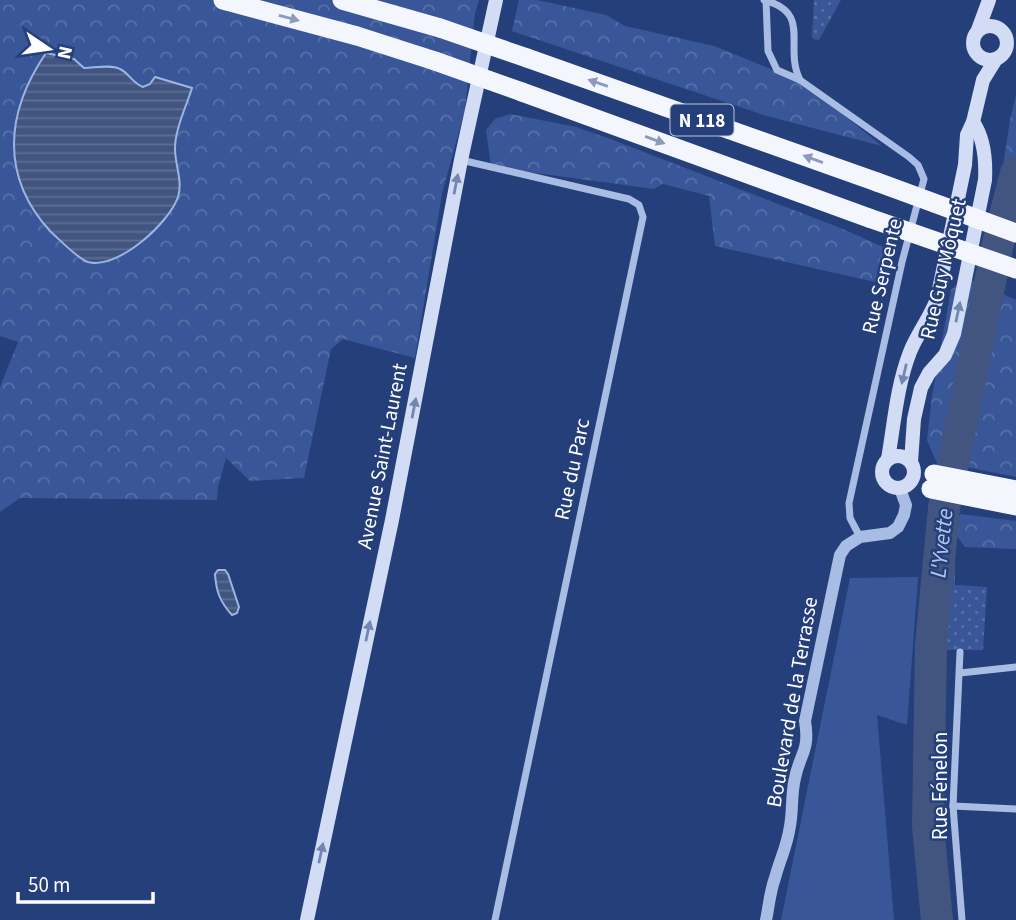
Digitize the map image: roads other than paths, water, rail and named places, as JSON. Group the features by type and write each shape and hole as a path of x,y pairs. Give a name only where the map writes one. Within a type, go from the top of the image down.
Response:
{"highway":[{"name":"N 118","path":"223,0 368,39 435,61 1016,269"},
{"name":"N 118","path":"342,0 440,27 1016,233"},
{"path":"923,474 1016,506"},
{"path":"967,489 1016,490"}],"main road":[{"name":"Avenue Saint-Laurent","path":"307,920 397,495 461,160 496,0"},
{"name":"Rue Guy Môquet","path":"888,459 904,371 937,299 965,165 967,135 974,122 983,80 973,40 991,0"},
{"name":"Rue Guy Môquet","path":"983,80 1005,56 1007,44 1006,33 991,0"},
{"path":"978,30 988,26 1006,33"},
{"path":"977,54 985,59 1005,56"},
{"name":"Rue Guy Môquet","path":"904,487 923,474 914,419 921,388 929,373 945,355 954,334 985,180 979,130 974,122"},
{"path":"903,456 923,474 904,487 890,487 883,478 883,468 888,459 903,456"}],"street":[{"name":"Rue Serpente","path":"800,80 795,62 790,12 765,0 768,51 777,70 800,80 909,157 918,165 924,179 902,262 849,503 850,518 860,537"},
{"name":"Rue du Parc","path":"461,160 629,199 639,205 643,216 495,920"},
{"path":"860,537 890,533 898,527 906,505 904,487"},
{"name":"Boulevard de la Terrasse","path":"766,920 775,877 784,857 791,824 791,799 796,771 804,756 808,737 805,721 836,569 846,546 860,537"},
{"name":"Rue Fénelon","path":"960,652 953,806 962,920"},
{"path":"960,673 1016,667"},
{"path":"953,806 1016,809"}],"waterway":[{"name":"L'Yvette","path":"937,920 928,826 931,645 944,508 998,243 1016,173"}]}
